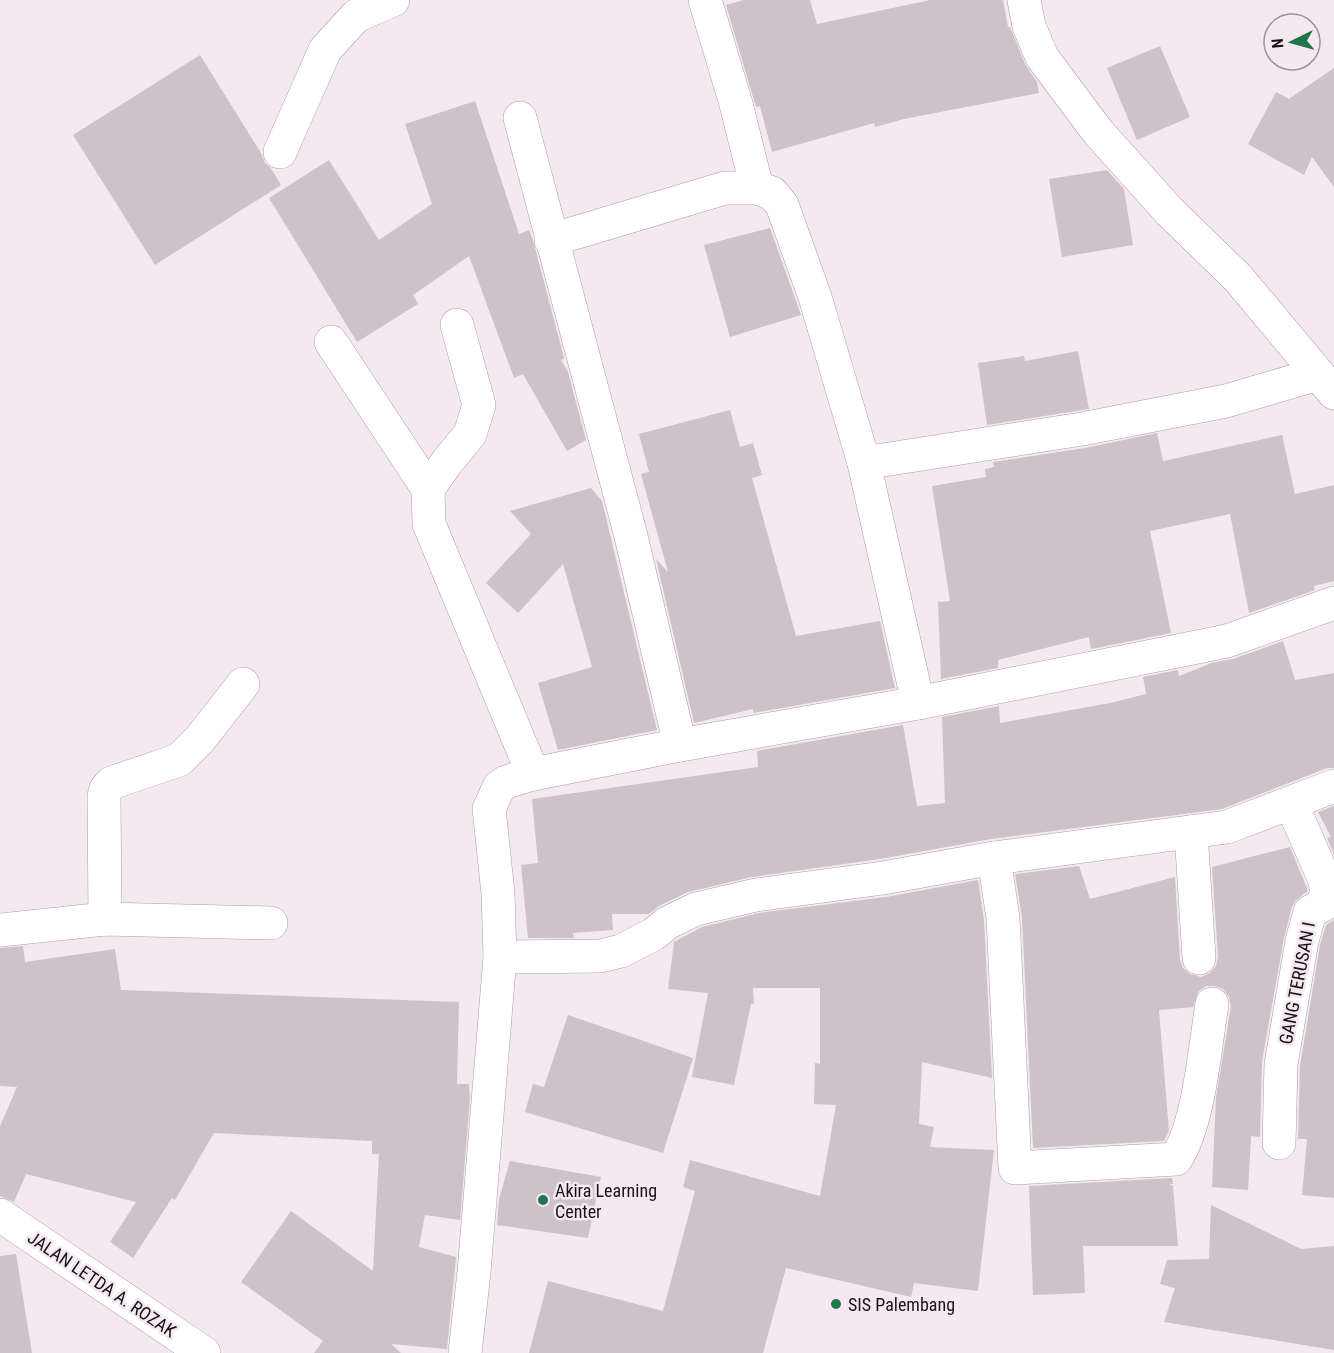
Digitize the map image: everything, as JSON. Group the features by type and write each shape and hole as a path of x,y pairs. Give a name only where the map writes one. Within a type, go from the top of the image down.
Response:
{"street":[{"path":"280,152 326,50 356,16 393,0"},
{"path":"705,0 736,104 757,188"},
{"path":"1024,0 1029,26 1042,57 1098,132 1170,212 1238,278 1326,383"},
{"path":"520,118 630,532 680,745"},
{"path":"551,240 725,188 757,188 772,194 782,205 815,297 864,463 918,704"},
{"path":"428,489 470,434 478,405 457,325"},
{"path":"332,342 428,489 429,524 533,774"},
{"path":"864,463 1082,429 1226,400 1326,383"},
{"path":"465,1353 474,1272 500,957 498,893 489,809 499,787 506,782 533,774 680,745 918,704 1227,641 1334,603"},
{"path":"105,919 104,796 106,789 111,783 179,760 200,739 243,684"},
{"path":"500,957 600,956 621,951 654,934 667,923 696,909 756,895 883,878 994,858 1227,827 1334,786"},
{"name":"GANG TERUSAN I","path":"1279,1143 1281,1064 1302,941 1310,912 1323,905 1327,891 1291,802"},
{"path":"1191,832 1199,958"},
{"path":"994,858 1003,918 1016,1168 1176,1160 1182,1151 1194,1111 1212,1004"},
{"path":"0,930 105,919 271,923"},
{"name":"JALAN LETDA A. ROZAK","path":"0,1215 204,1353"}],"building":[{"path":"744,0 810,0 817,24 930,0 1003,0 1008,27 1010,27 1025,64 1037,82 1039,93 904,119 875,127 874,123 772,152 760,106 756,107 726,5"},
{"path":"1160,46 1190,117 1137,140 1107,68"},
{"path":"200,55 265,163 281,185 155,265 73,135"},
{"path":"1334,68 1334,187 1312,157 1304,175 1248,144 1276,92 1289,99"},
{"path":"475,101 519,234 529,230 533,240 564,358 561,360 568,372 586,440 567,451 523,374 514,378 469,256 413,295 418,304 357,342 269,198 329,160 379,240 432,204 405,124"},
{"path":"1107,170 1124,189 1133,245 1062,257 1049,179"},
{"path":"770,228 801,315 730,337 704,245"},
{"path":"1078,351 1089,409 987,425 978,363 1024,356 1025,361"},
{"path":"730,410 740,447 753,443 762,475 752,478 796,636 880,621 895,688 753,713 753,709 694,723 656,559 668,572 641,474 649,472 639,434"},
{"path":"1157,433 1163,461 1282,435 1295,494 1334,485 1334,581 1314,586 1315,590 1249,613 1230,514 1150,531 1171,633 1091,649 1089,637 998,660 998,668 941,679 938,602 950,601 932,486 986,477 985,469 994,467 993,462 1085,448"},
{"path":"591,488 602,501 657,730 558,750 538,683 592,667 563,564 518,613 486,583 531,534 510,511"},
{"path":"1283,641 1295,680 1334,673 1334,768 1327,768 1222,809 991,839 880,859 752,877 688,892 659,906 649,914 612,914 613,930 573,933 574,938 528,938 521,865 538,863 532,799 758,767 757,751 903,725 917,806 945,803 942,717 999,706 1000,723 1110,703 1146,694 1143,677 1178,670 1179,676"},
{"path":"1334,806 1334,854 1327,838 1331,837 1318,812"},
{"path":"1290,847 1308,891 1296,900 1292,907 1284,938 1262,1061 1260,1137 1251,1136 1248,1190 1212,1187 1216,1098 1231,1006 1229,997 1223,989 1215,986 1206,986 1198,992 1193,1007 1159,1010 1169,1131 1164,1141 1033,1148 1022,917 1015,874 1079,866 1090,899 1175,877 1180,960 1183,968 1190,974 1201,977 1210,973 1216,966 1218,957 1212,867"},
{"path":"978,880 984,920 992,1078 922,1062 919,1124 934,1127 930,1147 994,1150 978,1291 914,1283 911,1297 786,1268 763,1353 529,1353 548,1281 663,1311 695,1191 683,1187 690,1160 820,1196 836,1105 814,1104 815,1063 820,1064 820,988 753,988 754,1004 751,1004 734,1085 692,1077 708,993 668,989 674,942 702,927 759,913 886,897"},
{"path":"1334,920 1334,1198 1302,1195 1307,1139 1298,1139 1300,1066 1320,945 1326,925"},
{"path":"23,946 25,962 115,949 121,990 459,1002 457,1084 469,1084 470,1098 460,1220 425,1215 419,1247 456,1257 447,1349 391,1344 401,1353 314,1353 323,1341 241,1282 291,1211 373,1271 379,1154 372,1154 372,1141 214,1133 175,1200 172,1198 133,1258 110,1242 136,1202 26,1174 14,1202 0,1196 0,1126 17,1087 0,1086 0,948"},
{"path":"568,1015 693,1058 663,1153 525,1112 533,1084 544,1087"},
{"name":"Akira Learning Center","path":"510,1161 601,1177 588,1238 497,1225 499,1199"},
{"path":"1172,1178 1173,1184 1169,1184 1173,1186 1178,1246 1083,1246 1085,1293 1033,1295 1029,1186"},
{"path":"1211,1205 1301,1249 1334,1246 1334,1350 1164,1322 1175,1288 1160,1284 1167,1260 1209,1259"},
{"path":"16,1254 32,1353 0,1353 0,1256"}],"place":[{"name":"Akira Learning Center","path":"543,1200"},
{"name":"SIS Palembang","path":"836,1304"}]}
